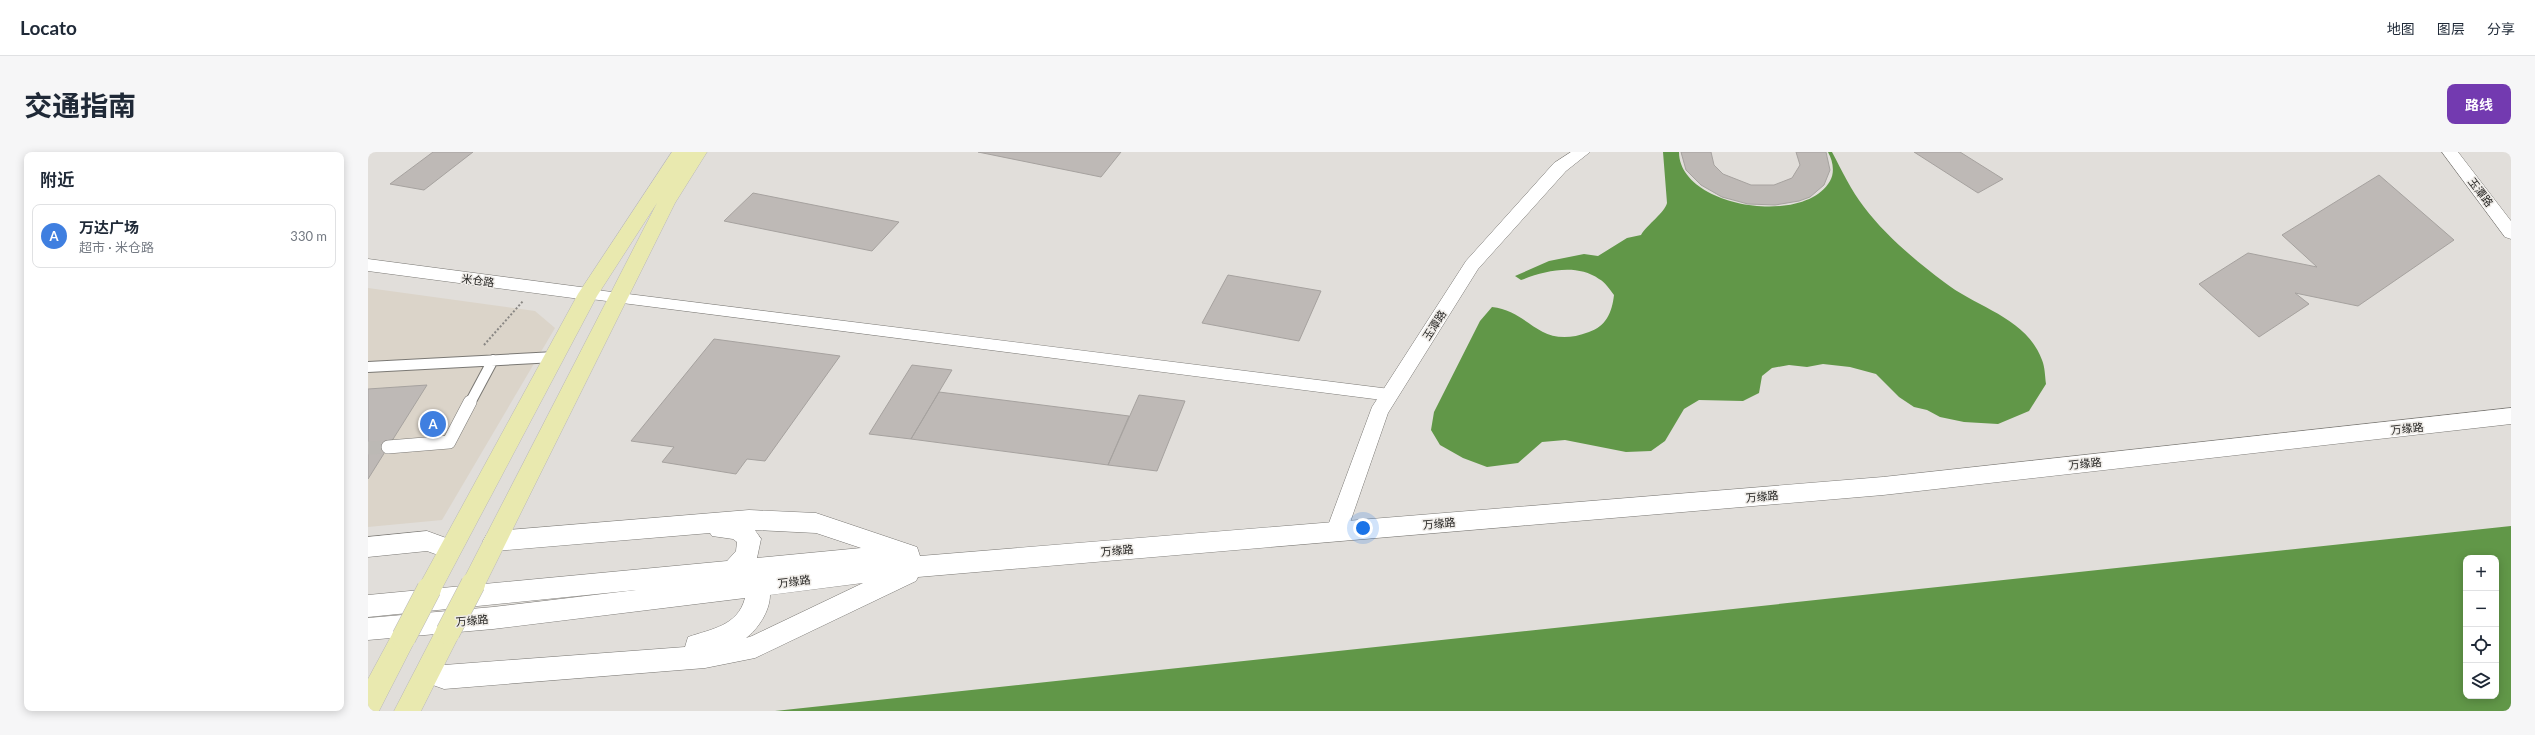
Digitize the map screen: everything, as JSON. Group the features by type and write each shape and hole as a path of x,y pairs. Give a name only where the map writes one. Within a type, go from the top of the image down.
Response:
{"main road":[{"path":"373,685 404,637 449,549 588,294 681,152"},
{"path":"417,691 620,297 666,203 698,152"},
{"name":"万缘路","path":"368,606 734,570 916,560 1339,524 1877,473 2511,404"},
{"name":"万缘路","path":"1339,524 1883,486 2511,416"},
{"path":"495,541 749,520 816,523 916,560"},
{"path":"495,541 546,543 732,529 745,534 750,546 747,554 734,570"},
{"path":"368,547 427,541 449,549"},
{"path":"368,558 419,554 449,549"},
{"path":"417,691 444,677 705,658 755,647 916,560"},
{"name":"万缘路","path":"368,629 493,618 757,586 916,560"},
{"path":"417,691 451,663 710,644 733,633 750,616 758,600 757,586"}],"street":[{"name":"玉潭路","path":"1339,524 1379,412 1472,265 1560,167 1582,152"},
{"name":"玉潭路","path":"2450,152 2511,233"},
{"name":"米仓路","path":"368,265 588,294"},
{"path":"588,294 1390,395"},
{"path":"368,367 555,356"},
{"path":"388,447 449,442 493,360"}],"path":[{"path":"470,361 535,287"}],"shaded area":[{"path":"1663,152 1679,152 1684,171 1699,186 1720,197 1745,204 1771,207 1795,204 1816,195 1832,178 1833,166 1828,152 1832,152 1859,201 1881,228 1944,282 2013,323 2025,333 2035,345 2043,363 2046,384 2029,411 1998,424 1964,422 1940,417 1927,410 1914,407 1899,397 1876,374 1850,367 1823,364 1807,367 1789,365 1772,368 1762,376 1759,393 1743,401 1699,400 1684,409 1665,441 1651,451 1626,452 1565,440 1542,442 1518,463 1487,467 1463,458 1440,445 1431,430 1434,412 1480,321 1492,307 1517,315 1536,328 1558,337 1572,337 1589,332 1604,322 1612,308 1614,295 1603,282 1590,274 1580,271 1560,270 1521,280 1515,276 1549,261 1584,254 1598,256 1627,238 1641,235 1666,207 1667,203"},
{"path":"368,288 535,311 555,328 442,520 368,527"},
{"path":"2511,526 2511,711 775,711"}],"building":[{"path":"433,152 473,152 424,190 390,184"},
{"path":"978,152 1121,152 1101,177"},
{"path":"1681,152 1711,152 1714,165 1723,174 1751,185 1774,185 1792,178 1800,165 1796,152 1826,152 1830,170 1824,185 1810,197 1799,201 1775,205 1748,204 1722,197 1701,185 1686,170"},
{"path":"1914,152 1960,152 2003,179 1978,193"},
{"path":"2379,175 2454,240 2358,306 2295,293 2309,304 2259,337 2199,284 2248,253 2317,267 2282,235"},
{"path":"753,193 899,222 872,251 724,221"},
{"path":"1228,275 1321,291 1299,341 1202,323"},
{"path":"714,339 840,356 765,461 747,459 736,474 662,462 674,447 631,441"},
{"path":"912,365 952,370 911,439 869,434"},
{"path":"427,385 368,479 368,389"},
{"path":"939,392 1129,416 1108,465 911,439"},
{"path":"1139,395 1185,401 1157,471 1108,465"}],"tunnel":[{"path":"368,448 388,447"}],"place":[{"name":"万达广场","path":"433,424"}]}
